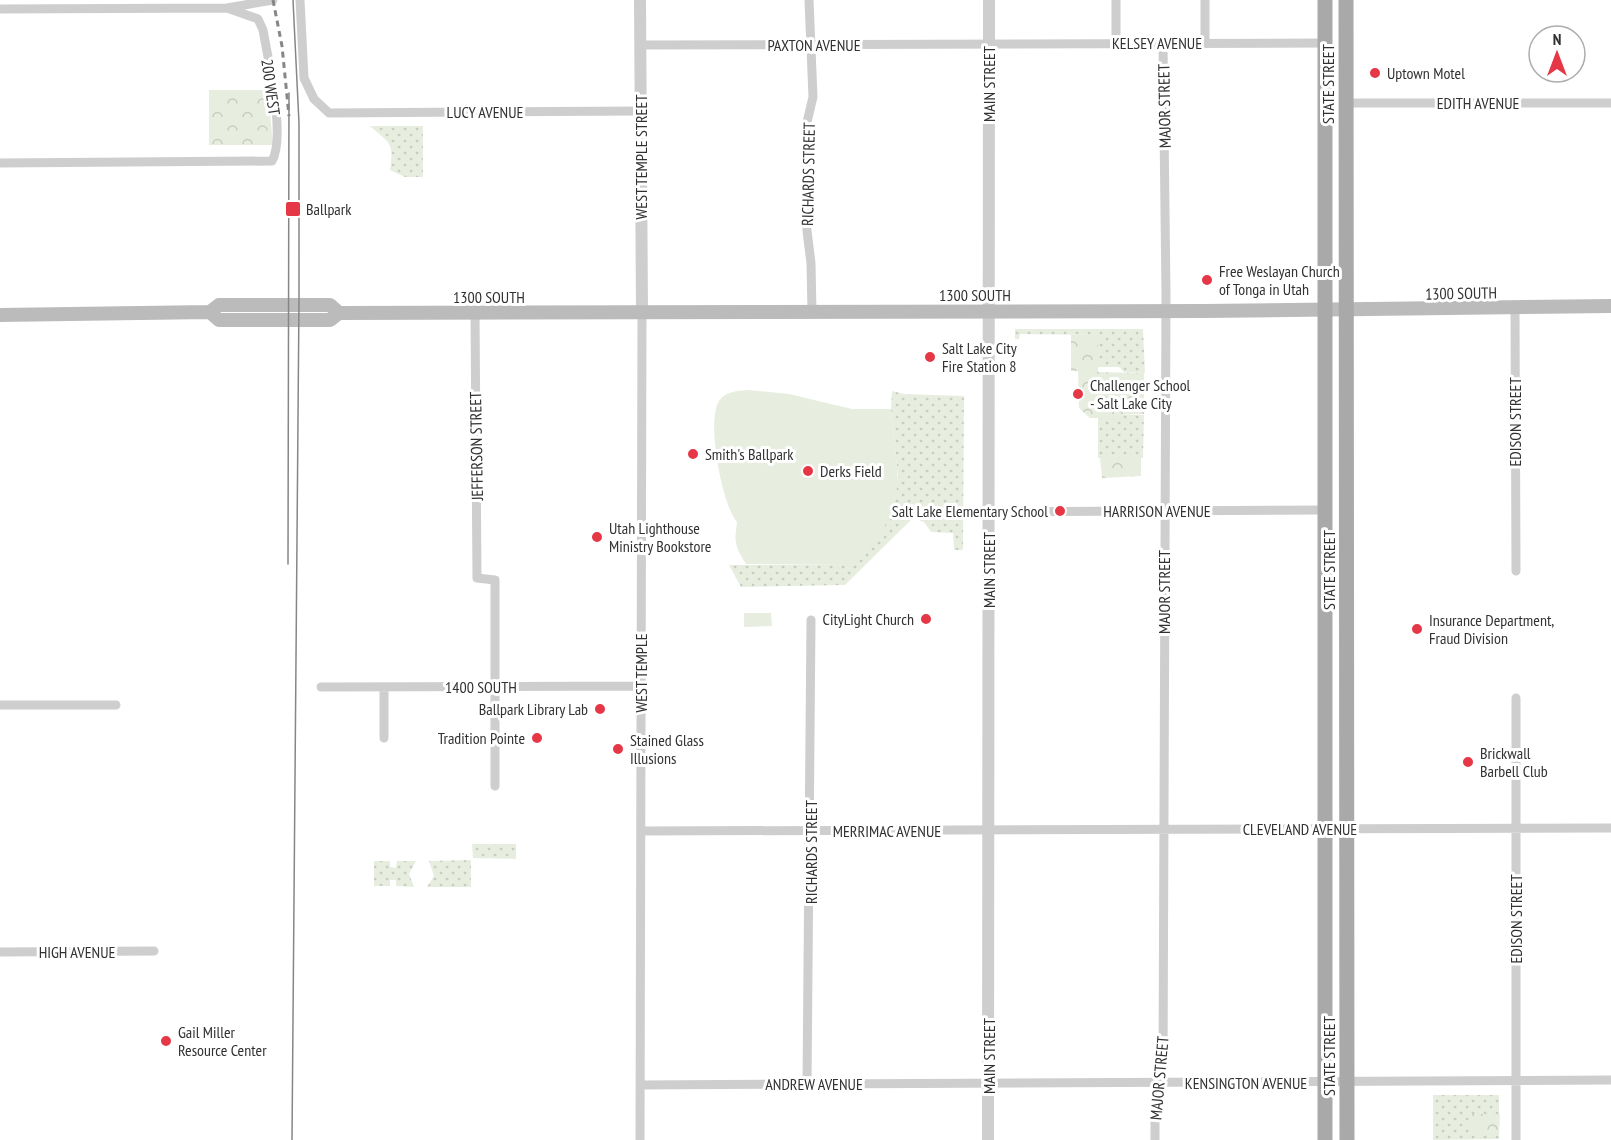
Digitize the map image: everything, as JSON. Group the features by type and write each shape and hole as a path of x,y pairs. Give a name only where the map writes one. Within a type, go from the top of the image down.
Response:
{"main road":[{"name":"STATE STREET","path":"1325,0 1325,1140"},
{"name":"STATE STREET","path":"1346,0 1347,1140"},
{"path":"1325,43 1346,72"},
{"name":"1300 SOUTH","path":"0,315 210,312 219,304 330,305 339,313 475,314 1515,309 1611,306"}],"street":[{"path":"0,9 227,8 273,0"},
{"name":"200 WEST","path":"300,0 304,78 314,99 329,113"},
{"name":"WEST TEMPLE STREET","path":"640,0 642,314"},
{"name":"RICHARDS STREET","path":"809,0 813,45 813,97 807,123 807,231 811,263 812,312"},
{"name":"MAIN STREET","path":"988,1140 989,0"},
{"path":"1116,0 1116,43"},
{"path":"1205,0 1205,43"},
{"name":"200 WEST","path":"0,163 272,161 278,149 269,65 262,30 258,19 227,8"},
{"name":"PAXTON AVENUE","path":"640,45 989,43"},
{"name":"KELSEY AVENUE","path":"989,43 1325,43"},
{"name":"MAJOR STREET","path":"1155,1140 1155,1097 1163,1071 1165,311 1163,43"},
{"name":"EDITH AVENUE","path":"1346,103 1611,103"},
{"name":"LUCY AVENUE","path":"329,113 640,111"},
{"name":"EDISON STREET","path":"1515,309 1516,571"},
{"name":"JEFFERSON STREET","path":"475,314 477,578 495,580 495,687"},
{"name":"WEST TEMPLE","path":"640,1140 642,314"},
{"name":"HARRISON AVENUE","path":"989,512 1325,510"},
{"name":"RICHARDS STREET","path":"807,1084 811,831 811,620"},
{"name":"1400 SOUTH","path":"321,687 641,686"},
{"path":"384,687 384,738"},
{"path":"495,687 495,786"},
{"name":"EDISON STREET","path":"1516,698 1516,1140"},
{"path":"0,705 116,705"},
{"name":"CLEVELAND AVENUE","path":"989,831 1611,828"},
{"name":"MERRIMAC AVENUE","path":"641,831 989,831"},
{"name":"HIGH AVENUE","path":"0,952 154,951"},
{"name":"KENSINGTON AVENUE","path":"989,1084 1611,1080"},
{"name":"ANDREW AVENUE","path":"640,1085 989,1084"}],"green space":[{"path":"209,90 268,90 273,145 209,145"},
{"path":"370,126 423,126 423,177 405,177 390,170 391,148 386,140"},
{"path":"1015,329 1143,329 1145,373 1124,372 1119,367 1098,367 1098,335 1020,334 1019,339 1015,339"},
{"path":"1071,335 1098,335 1098,372 1144,373 1144,414 1116,414 1115,418 1090,418 1079,408 1078,371 1071,371"},
{"name":"Derks Field","path":"748,390 789,394 852,409 891,409 897,476 892,510 884,527 871,545 852,565 746,564 742,558 736,544 737,522 731,513 721,482 714,426 715,411 719,401 732,392"},
{"path":"892,391 904,394 964,396 963,550 954,550 953,533 931,532 924,522 913,518 845,585 741,587 729,565 852,565 898,478 891,409"},
{"path":"1115,414 1144,415 1143,458 1098,458 1098,418 1115,418"},
{"path":"1100,458 1141,458 1141,476 1102,478"},
{"path":"744,613 771,613 772,626 744,627"},
{"path":"472,844 516,844 516,859 473,858"},
{"path":"471,860 471,887 427,887 434,876 429,861"},
{"path":"374,861 390,861 390,867 396,868 397,861 416,861 409,874 414,887 396,886 396,880 390,880 390,886 374,886"},
{"path":"1433,1095 1499,1095 1499,1139 1433,1140"},
{"path":"1470,1114 1500,1114 1499,1136 1470,1136"}],"tram line":[{"path":"292,1140 299,298 299,123 293,0"},
{"path":"288,564 289,93"}],"railway":[{"path":"273,0 282,46 289,116"}],"place":[{"name":"Uptown Motel","path":"1375,73"},
{"name":"Ballpark","path":"293,209"},
{"name":"Free Weslayan Church of Tonga in Utah","path":"1207,280"},
{"name":"Salt Lake City Fire Station 8","path":"930,357"},
{"name":"Challenger School - Salt Lake City","path":"1078,394"},
{"name":"Smith's Ballpark","path":"693,454"},
{"name":"Derks Field","path":"808,471"},
{"name":"Salt Lake Elementary School","path":"1060,511"},
{"name":"Utah Lighthouse Ministry Bookstore","path":"597,537"},
{"name":"CityLight Church","path":"926,619"},
{"name":"Insurance Department, Fraud Division","path":"1417,629"},
{"name":"Ballpark Library Lab","path":"600,709"},
{"name":"Tradition Pointe","path":"537,738"},
{"name":"Stained Glass Illusions","path":"618,749"},
{"name":"Brickwall Barbell Club","path":"1468,762"},
{"name":"Gail Miller Resource Center","path":"166,1041"}]}
